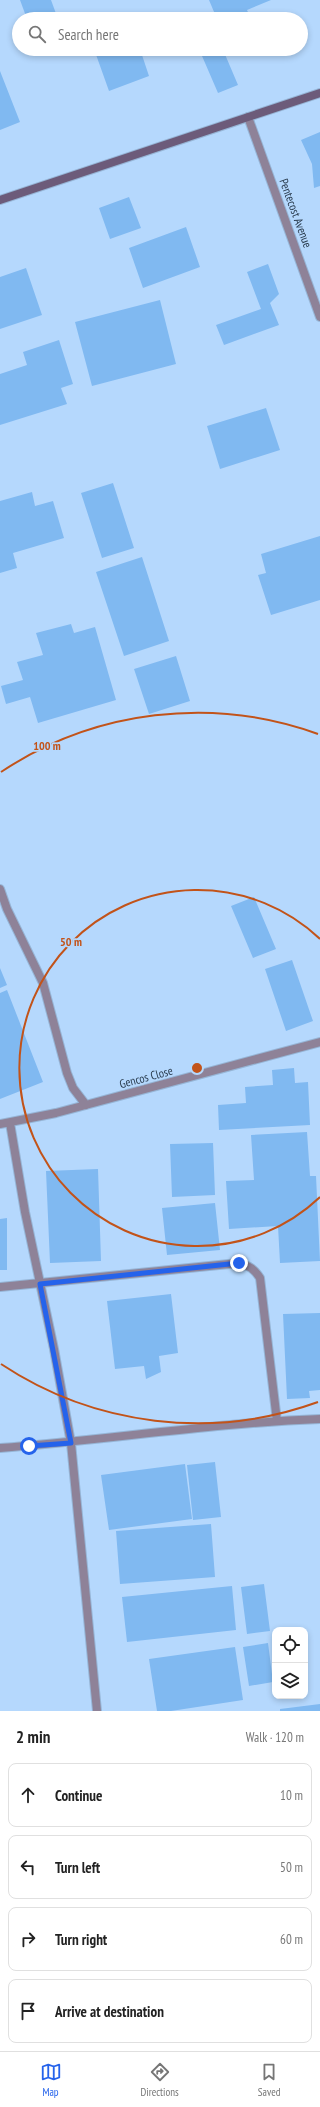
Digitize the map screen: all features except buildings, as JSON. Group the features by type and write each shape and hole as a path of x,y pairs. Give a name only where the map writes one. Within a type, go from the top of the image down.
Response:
{"main road":[{"path":"0,200 320,93"}],"street":[{"name":"Pentecost Avenue","path":"248,117 320,317"},
{"path":"0,889 7,909 42,983 67,1073 73,1088 86,1105"},
{"name":"Gencos Close","path":"0,1124 86,1105 320,1042"},
{"path":"10,1123 25,1212 71,1443 96,1711"},
{"path":"0,1287 239,1263 250,1266 255,1270 260,1278 278,1421"},
{"path":"0,1448 71,1443 278,1421 320,1419"}],"route":[{"path":"29,1446 71,1443 54,1349 40,1284 239,1263"}]}
